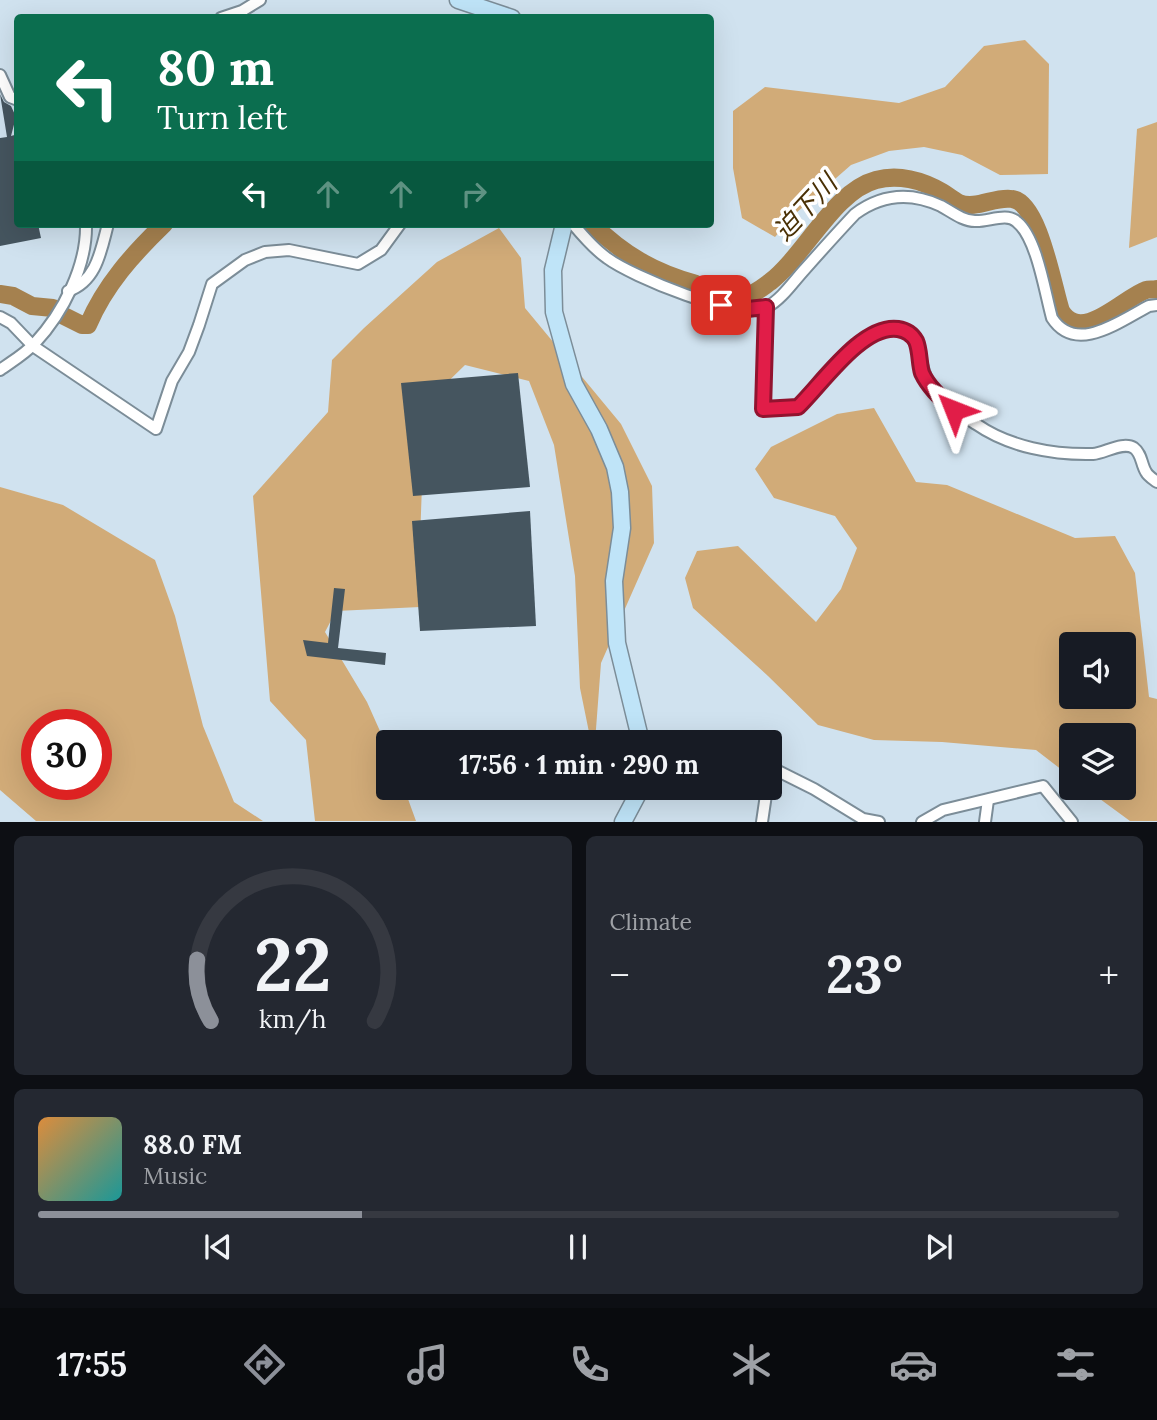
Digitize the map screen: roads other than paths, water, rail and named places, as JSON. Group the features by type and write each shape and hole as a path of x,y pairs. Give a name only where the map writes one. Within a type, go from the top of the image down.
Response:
{"street":[{"path":"233,14 260,0"},
{"path":"458,0 500,14"},
{"path":"0,75 10,97 14,98"},
{"path":"577,228 607,258 660,285 738,310 766,307 782,295 855,214 869,203 883,198 907,196 922,199 975,221 1010,218 1019,223 1032,245 1052,318 1059,328 1070,335 1092,335 1149,306 1157,305"},
{"path":"0,370 33,346 50,324 83,257 86,228"},
{"path":"68,291 81,286 89,277 99,258 107,228"},
{"path":"0,317 11,323 33,346 156,429 172,381 189,352 212,284 245,260 265,252 289,250 358,264 381,250 397,228"},
{"path":"563,228 553,270 554,312 574,384 599,429 615,467 620,492 622,528 614,581 617,643 638,730"},
{"path":"766,307 763,409 798,407 854,348 873,334 890,328 905,330 915,340 922,373 931,388 954,410 983,429 1002,439 1066,455 1102,453 1127,446 1135,449 1140,455 1146,474 1157,482"},
{"path":"782,773 863,819 879,821"},
{"path":"922,821 943,810 1043,786 1072,821"},
{"path":"624,821 635,800"},
{"path":"762,821 765,800"},
{"path":"985,821 988,800"}],"waterway":[{"name":"迫下川","path":"597,228 616,245 653,268 722,293 748,295 762,288 783,270 833,210 861,186 884,178 901,178 926,184 965,205 999,199 1012,199 1022,204 1030,214 1044,247 1061,311 1070,320 1080,323 1091,321 1146,290 1157,289"},
{"name":"迫下川","path":"62,315 82,325 88,325 121,271 160,228"},
{"name":"迫下川","path":"0,294 13,296 32,306 53,308"}]}
